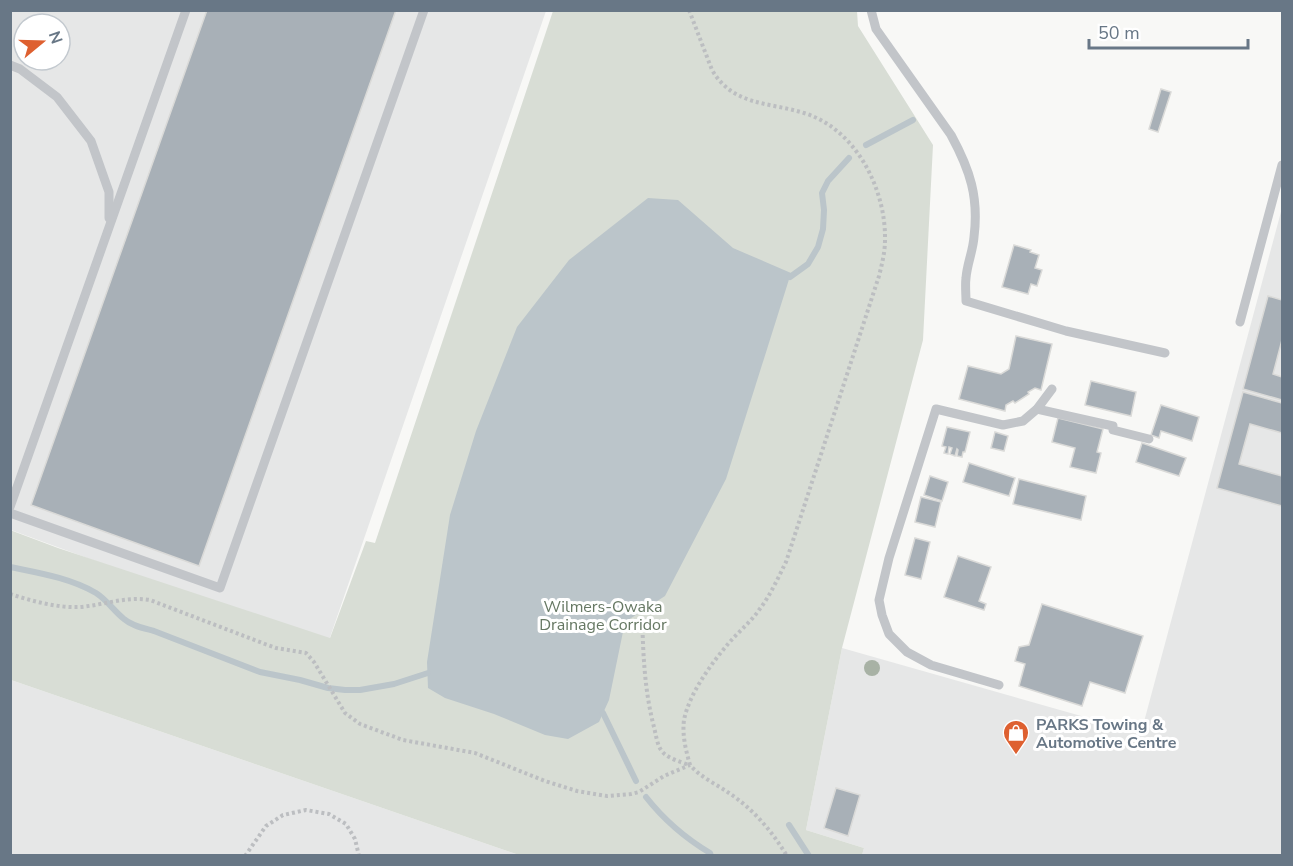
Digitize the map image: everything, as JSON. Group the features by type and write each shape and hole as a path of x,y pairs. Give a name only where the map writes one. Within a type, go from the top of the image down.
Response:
{"lane":[{"path":"10,507 186,10"},
{"path":"10,513 220,588 424,10"},
{"path":"871,10 876,29 951,135 972,179 976,220 966,279 966,301 1066,331 1164,353"},
{"path":"10,65 20,69 57,97 90,141 109,192 109,229"},
{"path":"1240,322 1282,165"},
{"path":"999,685 931,665 907,652 889,634 879,600 889,558 936,409 1003,425 1023,421 1037,409 1052,389"},
{"path":"1037,409 1113,426 1113,430 1149,440"}],"path":[{"path":"689,10 712,70 724,87 753,101 814,116 833,127 849,143 876,185 883,214 885,242 879,276 786,561 759,611 728,644 696,688 688,705 684,727 690,765"},
{"path":"10,594 58,606 81,607 131,598 150,600 276,648 306,653 320,671 340,706 352,719 371,729 403,740 469,751 544,781 577,791 619,796 632,794 690,765"},
{"path":"642,611 644,671 648,705 662,752 674,760 690,765 732,795 770,830 787,855"},
{"path":"245,855 266,826 283,815 306,810 328,814 346,824 355,839 360,855"}],"shaded area":[{"path":"10,11 546,11 327,646 11,530"},
{"path":"648,198 678,200 733,248 791,273 726,479 665,596 625,622 609,700 599,722 568,739 545,735 494,714 445,698 428,688 427,662 450,515 476,431 517,327 569,260"},
{"name":"PARKS Towing & Automotive Centre","path":"1282,208 1282,855 862,855 864,848 806,830 842,648 1141,733"},
{"path":"11,680 519,855 11,855"}],"green space":[{"name":"Wilmers-Owaka Drainage Corridor","path":"553,11 857,11 858,26 933,145 923,340 842,648 806,830 864,848 862,855 519,855 11,680 10,530 330,638 366,541 375,543"}],"building":[{"path":"207,10 396,10 199,566 31,505"},
{"path":"1161,89 1171,92 1158,132 1149,129"},
{"path":"1014,245 1039,255 1035,268 1042,270 1037,286 1031,284 1028,294 1002,287"},
{"path":"1268,296 1282,300 1282,340 1273,374 1282,377 1282,400 1243,389"},
{"path":"1016,336 1052,344 1041,390 1035,388 1028,392 1029,394 1015,403 1013,401 1006,405 1005,411 959,399 968,366 1001,374 1009,369"},
{"path":"1091,381 1136,392 1131,416 1085,405"},
{"path":"1243,392 1282,403 1282,433 1250,424 1239,464 1282,476 1282,506 1217,488"},
{"path":"1161,405 1199,417 1192,441 1161,431 1159,438 1151,435"},
{"path":"1058,418 1103,429 1097,452 1101,453 1096,473 1070,467 1075,448 1052,442"},
{"path":"947,427 970,432 962,457 957,456 957,449 955,456 950,454 952,448 949,447 948,454 944,453 946,447 942,446"},
{"path":"995,432 1008,436 1004,451 991,448"},
{"path":"1142,443 1186,458 1179,476 1136,462"},
{"path":"969,463 1015,478 1009,496 963,482"},
{"path":"930,476 948,482 942,501 924,495"},
{"path":"1019,479 1086,496 1081,520 1013,504"},
{"path":"921,497 941,502 935,527 915,522"},
{"path":"915,538 930,542 921,579 905,575"},
{"path":"958,556 991,567 979,601 986,604 984,610 944,597"},
{"path":"1042,604 1143,636 1125,693 1090,682 1082,706 1019,686 1025,664 1015,661 1019,647 1029,645"},
{"path":"836,788 860,795 848,836 824,828"}],"waterway":[{"path":"866,145 913,120"},
{"path":"790,277 808,264 818,247 823,229 822,193 828,181 849,158"},
{"path":"10,567 76,583 96,593 120,616 131,623 260,672 345,690 360,690 394,684 428,673"},
{"path":"603,713 636,781"},
{"path":"646,797 675,828 711,856"},
{"path":"789,825 809,856"}],"place":[{"name":"PARKS Towing & Automotive Centre","path":"1016,756"}]}
